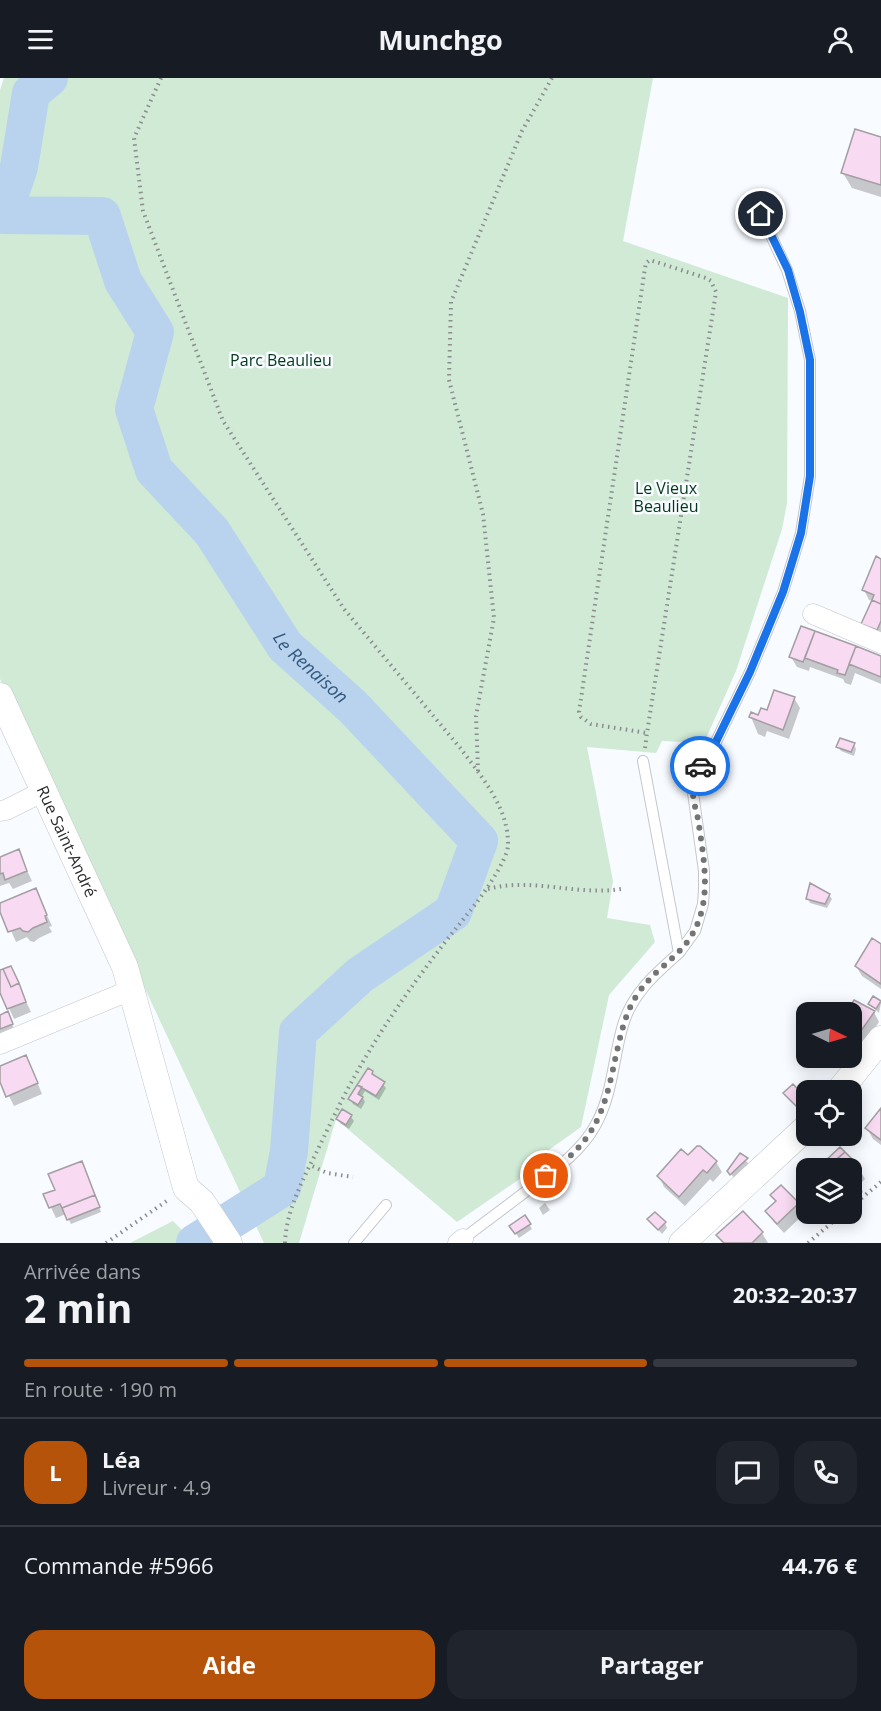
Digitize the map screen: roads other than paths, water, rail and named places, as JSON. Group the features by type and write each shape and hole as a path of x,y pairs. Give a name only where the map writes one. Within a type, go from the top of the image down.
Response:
{"street":[{"path":"813,614 881,643"},
{"name":"Rue Saint-André","path":"0,696 39,793 115,967 131,990 194,1195 229,1243"},
{"name":"Rue Saint-André","path":"0,721 39,793"},
{"path":"0,811 39,793"},
{"path":"0,1044 131,990"},
{"path":"848,1080 881,1039"},
{"path":"682,1243 796,1137"}],"lane":[{"path":"461,1241 562,1164 586,1140 608,1096 623,1024 629,1010 646,983 679,954 695,931 703,904 704,871 693,793 696,778 700,766 710,754 750,672 783,592 801,533 810,476 810,360 788,270 761,214 760,195"},
{"path":"643,760 679,954"},
{"path":"354,1243 386,1205"}],"waterway":[{"name":"Le Renaison","path":"49,78 31,93 19,167 3,215 102,216 123,281 155,332 134,409 154,470 212,532 285,646 353,707 479,841 453,912 360,975 298,1032 289,1151 282,1188 195,1243"}],"park label":[{"name":"Parc Beaulieu","path":"281,360"},
{"name":"Le Vieux Beaulieu","path":"666,497"}]}
